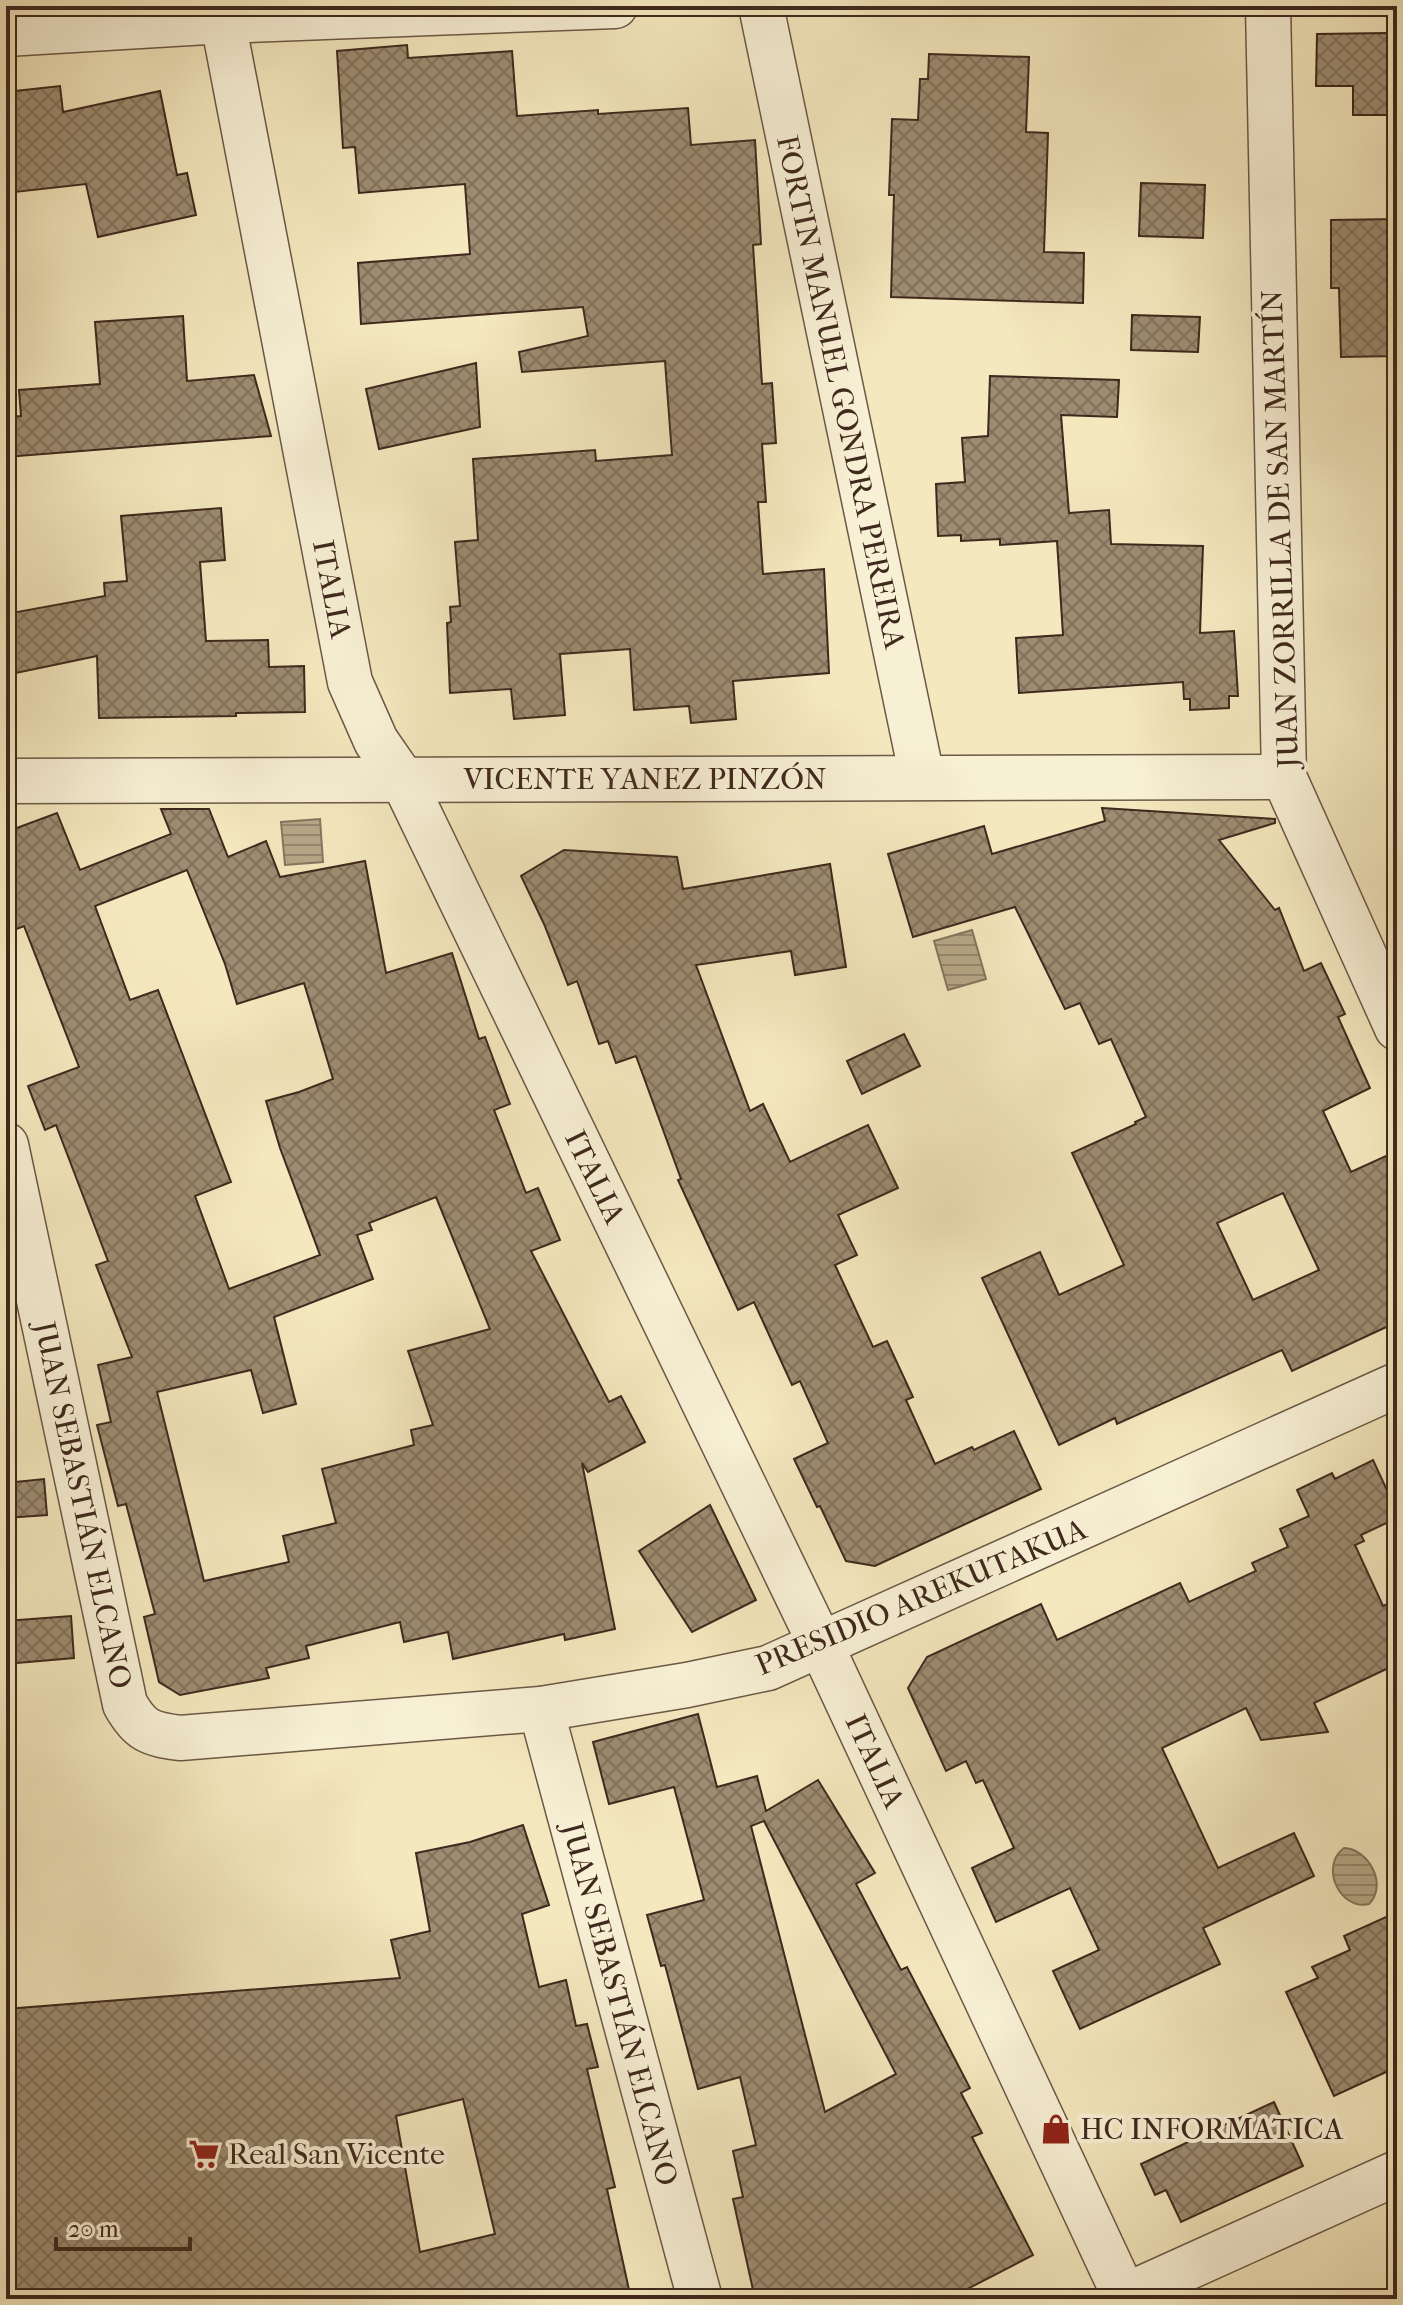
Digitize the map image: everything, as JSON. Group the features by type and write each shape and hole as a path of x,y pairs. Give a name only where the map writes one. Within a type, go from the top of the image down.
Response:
{"street":[{"path":"6,34 222,14 615,6"},
{"name":"FORTIN MANUEL GONDRA PEREIRA","path":"761,6 922,777"},
{"name":"JUAN ZORRILLA DE SAN MARTÍN","path":"1268,6 1284,777 1397,1028"},
{"name":"ITALIA","path":"222,14 350,682 376,741 403,780 821,1645 1125,2298"},
{"name":"VICENTE YANEZ PINZÓN","path":"6,781 1284,777"},
{"name":"JUAN SEBASTIÁN ELCANO","path":"6,1145 125,1704 134,1720 146,1731 180,1738"},
{"name":"PRESIDIO AREKUTAKUA","path":"180,1738 541,1709 768,1668 1397,1385"},
{"name":"JUAN SEBASTIÁN ELCANO","path":"541,1709 700,2299"},
{"path":"1125,2298 1397,2173"}],"shaded area":[{"path":"320,819 323,862 285,865 281,822"},
{"path":"972,930 986,979 948,990 934,941"},
{"path":"1344,1848 1361,1854 1373,1869 1377,1887 1369,1904 1349,1901 1336,1885 1333,1865"}],"building":[{"path":"1387,33 1387,115 1353,115 1353,86 1316,86 1317,34"},
{"path":"407,45 408,58 512,51 517,116 688,108 691,145 755,140 761,244 753,245 762,384 772,383 776,443 762,444 766,502 758,502 763,574 824,569 829,673 733,681 736,719 691,723 689,706 634,710 630,649 560,654 565,715 514,719 511,689 450,693 447,623 451,622 450,607 460,606 455,542 478,540 473,459 595,450 596,461 672,455 665,361 522,372 519,352 588,336 583,307 361,324 358,263 470,254 465,184 359,193 355,147 343,148 337,51"},
{"path":"929,54 1029,57 1026,132 1048,133 1044,252 1084,253 1083,303 891,297 894,195 889,195 892,119 918,120 920,79 928,79"},
{"path":"60,86 63,112 160,91 177,175 187,173 196,215 98,237 86,184 6,193 6,92"},
{"path":"1141,183 1205,185 1203,238 1139,236"},
{"path":"1397,219 1397,356 1341,357 1339,288 1331,288 1331,220"},
{"path":"1132,315 1200,317 1198,352 1131,350"},
{"path":"183,316 187,381 254,375 271,436 6,457 6,417 21,416 19,390 100,384 95,322"},
{"path":"476,363 480,427 379,449 366,389"},
{"path":"990,376 1119,380 1117,417 1061,415 1069,513 1109,510 1111,544 1203,546 1200,633 1234,631 1238,696 1229,696 1229,708 1190,710 1190,699 1184,699 1183,682 1019,693 1016,638 1063,635 1057,541 1000,545 1000,539 961,541 961,535 938,536 936,484 965,482 962,438 988,436"},
{"path":"221,508 225,560 200,562 206,641 268,640 269,667 304,666 305,712 99,718 97,656 6,675 6,614 105,596 104,583 127,581 121,516"},
{"path":"1102,808 1275,819 1275,823 1219,840 1275,910 1279,908 1304,971 1321,963 1345,1014 1338,1017 1370,1088 1323,1111 1351,1172 1397,1151 1397,1322 1292,1371 1282,1350 1117,1424 1115,1418 1059,1445 982,1278 1040,1252 1059,1295 1124,1265 1072,1153 1146,1117 1111,1039 1099,1044 1080,1003 1065,1009 1015,907 913,937 888,854 984,826 992,854 1105,821","holes":["1283,1193 1319,1270 1253,1300 1217,1223"]},
{"path":"161,809 209,809 228,857 266,841 280,877 365,861 386,973 452,953 479,1039 485,1037 510,1104 494,1110 526,1193 538,1188 560,1240 531,1251 609,1402 621,1396 645,1442 588,1472 582,1463 615,1629 565,1640 564,1634 453,1659 448,1632 404,1642 400,1622 306,1646 309,1658 266,1668 269,1678 180,1695 159,1682 144,1617 155,1614 126,1504 118,1506 97,1425 111,1422 98,1365 132,1357 96,1265 108,1261 56,1125 45,1130 28,1086 79,1067 24,926 14,930 6,911 6,832 57,813 80,870 171,834","holes":["187,870 225,964 237,1004 304,983 333,1079 266,1101 320,1255 229,1289 195,1196 231,1182 158,990 130,1000 95,906","436,1197 490,1329 408,1351 433,1425 411,1430 414,1445 322,1469 336,1523 283,1536 289,1562 204,1581 157,1392 251,1370 263,1413 296,1404 274,1317 373,1279 357,1235 372,1230 369,1223"]},
{"path":"564,850 677,857 683,889 830,864 846,967 795,975 791,951 696,965 750,1111 763,1104 790,1162 868,1125 898,1188 838,1215 857,1255 835,1265 873,1347 887,1341 913,1397 906,1400 935,1464 1014,1431 1041,1489 875,1566 846,1561 794,1459 828,1443 800,1381 792,1385 754,1302 738,1310 678,1180 681,1179 636,1056 616,1063 608,1041 599,1044 577,981 568,985 521,876"},
{"path":"904,1034 920,1066 862,1094 847,1061"},
{"path":"1373,1460 1397,1518 1361,1535 1364,1541 1355,1545 1383,1606 1397,1600 1397,1664 1314,1703 1328,1732 1261,1740 1246,1708 1162,1748 1218,1868 1294,1833 1314,1876 1203,1928 1220,1964 1080,2029 1053,1971 1099,1950 1070,1888 996,1922 972,1868 1014,1848 983,1780 976,1783 966,1761 946,1771 908,1688 927,1657 1041,1604 1057,1640 1180,1583 1189,1602 1256,1571 1252,1563 1288,1547 1280,1529 1309,1516 1297,1490 1332,1473 1335,1479"},
{"path":"44,1479 47,1515 6,1518 6,1483"},
{"path":"710,1505 756,1600 692,1632 639,1551"},
{"path":"71,1616 74,1658 6,1664 6,1621"},
{"path":"698,1714 717,1787 757,1776 766,1811 818,1780 875,1873 856,1884 901,1970 907,1967 970,2088 961,2093 982,2133 972,2137 1033,2255 948,2299 755,2299 733,2199 743,2197 733,2151 756,2145 740,2077 698,2089 665,1965 661,1966 647,1915 704,1900 674,1787 609,1804 593,1742","holes":["764,1821 896,2074 825,2112 751,1826"]},
{"name":"Real San Vicente","path":"523,1825 549,1905 522,1914 539,1987 566,1980 576,2026 587,2024 598,2067 587,2069 615,2187 607,2189 631,2299 6,2299 6,2009 400,1978 391,1940 430,1931 416,1853 470,1842","holes":["463,2099 495,2234 420,2252 396,2116"]},
{"path":"1397,1912 1397,2067 1334,2096 1286,1992 1318,1978 1312,1967 1350,1950 1344,1936"},
{"path":"1274,2102 1303,2166 1181,2222 1166,2190 1155,2195 1141,2164"}],"place":[{"name":"HC INFORMATICA","path":"1056,2129"},
{"name":"Real San Vicente","path":"204,2154"}]}
